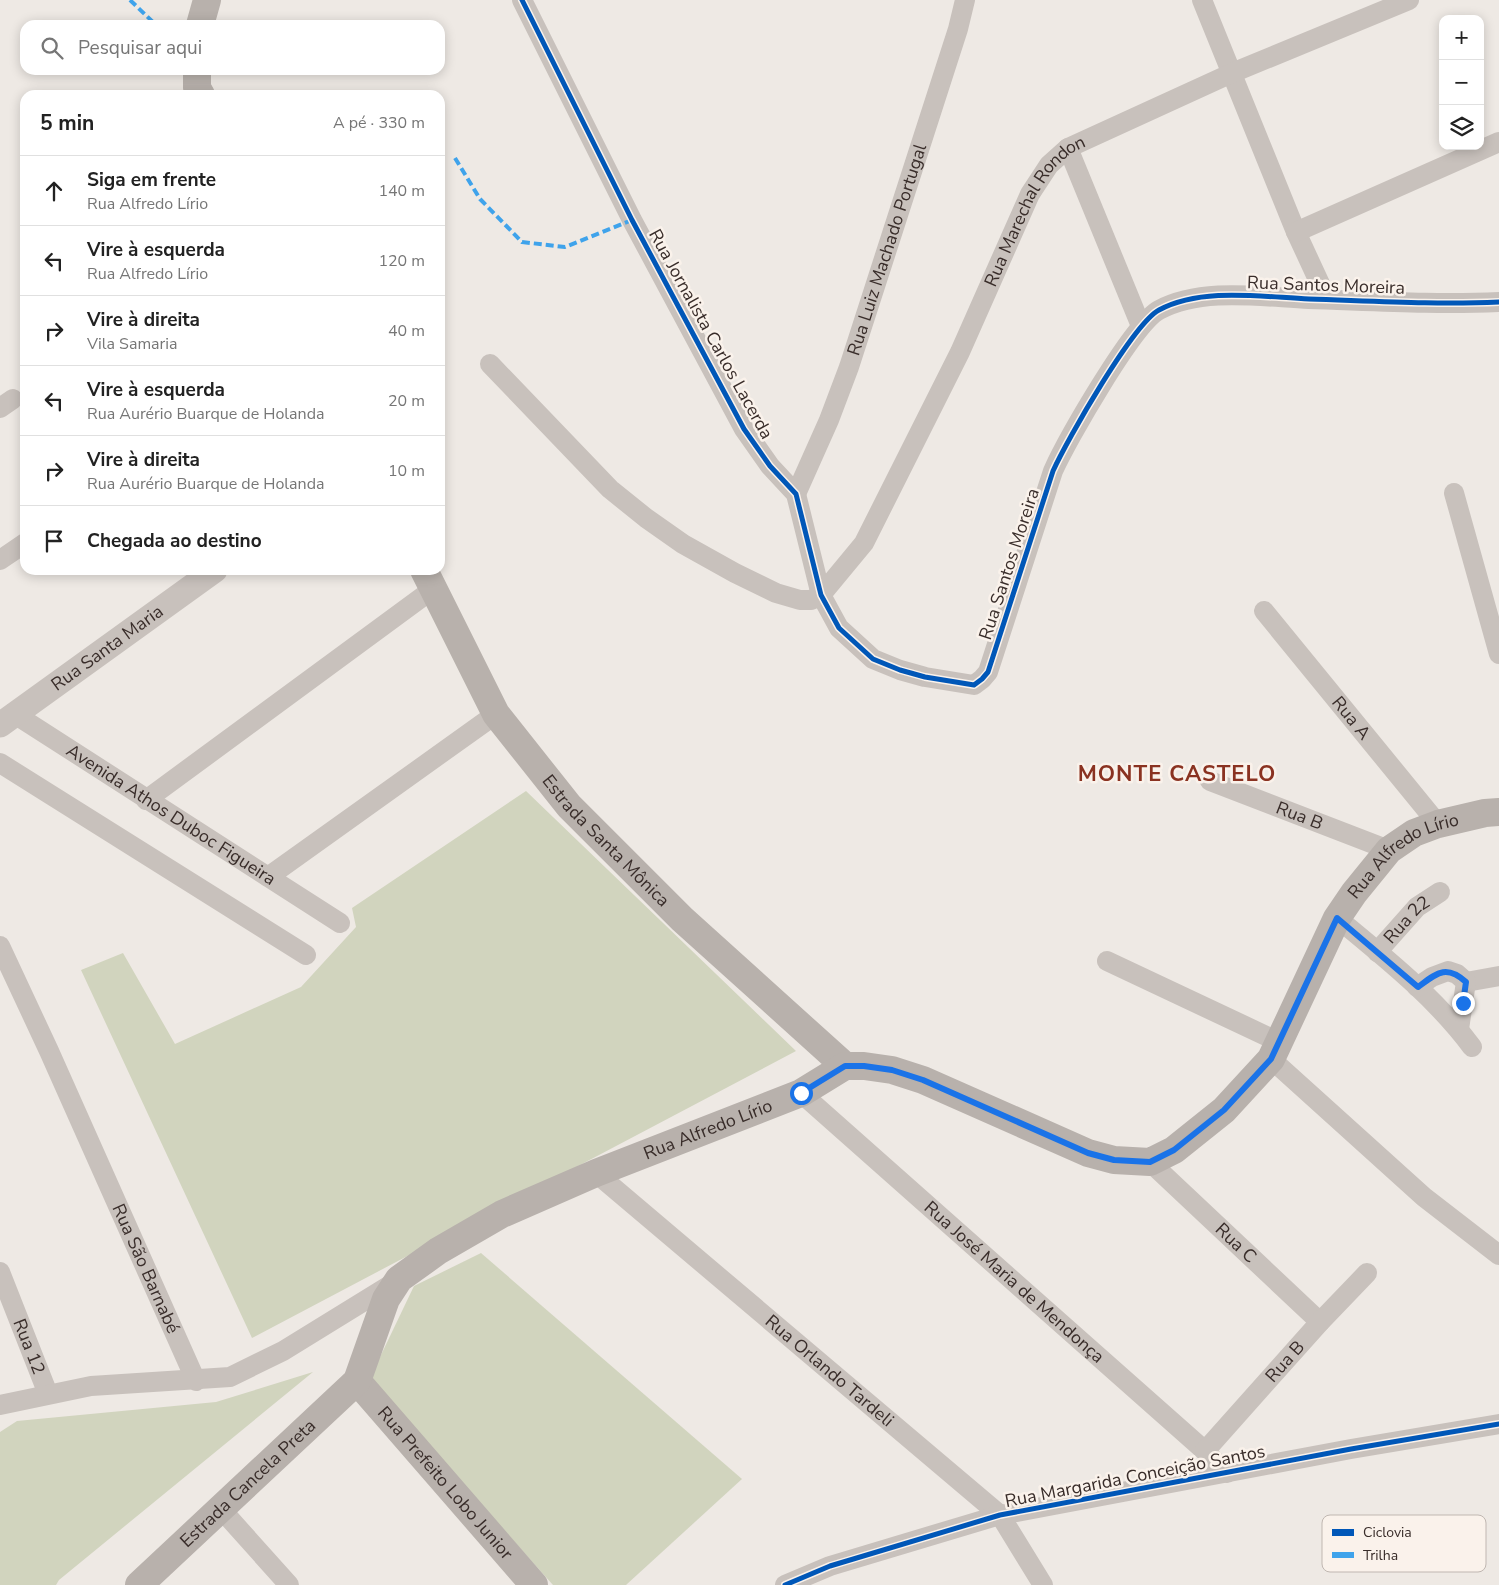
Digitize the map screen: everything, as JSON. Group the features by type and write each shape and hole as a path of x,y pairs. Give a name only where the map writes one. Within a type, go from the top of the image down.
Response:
{"main road":[{"path":"201,20 207,0"},
{"path":"197,75 198,90"},
{"name":"Estrada Santa Mônica","path":"428,580 496,714 570,806 682,919 845,1066"},
{"name":"Rua Alfredo Lírio","path":"357,1381 386,1299 399,1279 438,1250 502,1214 596,1173 801,1093 845,1066 864,1066 892,1070 923,1080 1088,1153 1114,1160 1150,1162 1174,1150 1224,1110 1275,1050 1337,918 1354,893 1389,850 1414,833 1438,824 1485,813 1499,812"},
{"name":"Estrada Cancela Preta","path":"139,1585 357,1381"},
{"name":"Rua Prefeito Lobo Junior","path":"357,1381 534,1585"}],"street":[{"name":"Rua Jornalista Carlos Lacerda","path":"522,0 632,220 744,429 770,466 796,494 821,595 839,628 873,659 916,675 974,685"},
{"name":"Rua Luiz Machado Portugal","path":"796,494 829,420 855,349 916,163 965,0"},
{"path":"1202,0 1296,232 1327,299"},
{"name":"Rua Marechal Rondon","path":"821,595 864,543 960,352 1030,194 1049,166 1068,148 1232,73 1409,0"},
{"path":"1296,232 1499,142"},
{"path":"1068,148 1141,326"},
{"name":"Rua Santos Moreira","path":"974,685 982,680 988,672 1053,471 1065,443 1141,326 1158,310 1182,301 1230,296 1499,302"},
{"path":"490,364 610,489 683,544 735,573 776,592 806,600 821,595"},
{"path":"1454,494 1499,654"},
{"path":"0,560 20,546"},
{"name":"Rua Santa Maria","path":"4,714 208,575"},
{"path":"146,800 428,580"},
{"name":"Rua A","path":"1264,610 1438,824"},
{"name":"Avenida Athos Duboc Figueira","path":"4,714 146,800 340,924"},
{"path":"268,877 496,714"},
{"path":"0,763 306,955"},
{"name":"Rua B","path":"1210,781 1389,850"},
{"name":"Rua 22","path":"1377,952 1417,907 1440,892"},
{"path":"1337,918 1418,987 1459,1029 1472,1047"},
{"name":"Rua São Barnabé","path":"0,946 49,1051 196,1381"},
{"path":"1107,961 1275,1050 1424,1197 1499,1255"},
{"path":"1418,987 1432,977 1448,971 1457,974 1466,982"},
{"path":"1466,982 1499,976"},
{"path":"1459,1029 1466,982"},
{"name":"Rua José Maria de Mendonça","path":"801,1093 1205,1451 1227,1473"},
{"name":"Rua C","path":"1150,1162 1320,1322"},
{"name":"Rua Orlando Tardeli","path":"596,1173 1000,1515 1043,1585"},
{"name":"Rua 12","path":"0,1272 48,1394"},
{"name":"Rua B","path":"1205,1451 1320,1322 1367,1273"},
{"path":"0,1404 48,1394 129,1382 196,1381 230,1377 254,1367 399,1279"},
{"name":"Rua Margarida Conceição Santos","path":"785,1585 830,1566 1000,1515 1351,1449 1499,1424"},
{"path":"221,1509 289,1585"}],"green space":[{"path":"526,791 796,1051 252,1338 81,970 123,953 175,1044 301,987 356,927 352,908"},
{"path":"481,1253 742,1479 626,1585 553,1585 369,1380 414,1286"},
{"path":"313,1372 59,1580 56,1585 0,1585 0,1432 17,1421 216,1402"}],"marked path":[{"path":"130,0 151,20"},
{"path":"455,158 480,199 522,242 565,247 632,220"}],"cycle path":[{"path":"522,0 632,220 744,429 770,466 796,494 821,595 839,628 873,659 900,670 925,677 974,685 988,672 1053,471 1086,410 1118,359 1133,337 1159,310 1194,298 1232,295 1404,302 1499,302"},
{"path":"785,1585 830,1566 1000,1515 1351,1449 1499,1424"}],"district":[{"name":"MONTE CASTELO","path":"1177,774"}],"route":[{"path":"801,1093 845,1066 864,1066 892,1070 923,1080 1088,1153 1114,1160 1150,1162 1174,1150 1224,1110 1271,1059 1337,918 1418,987 1441,972 1448,971 1457,974 1466,982 1463,1003"}]}
